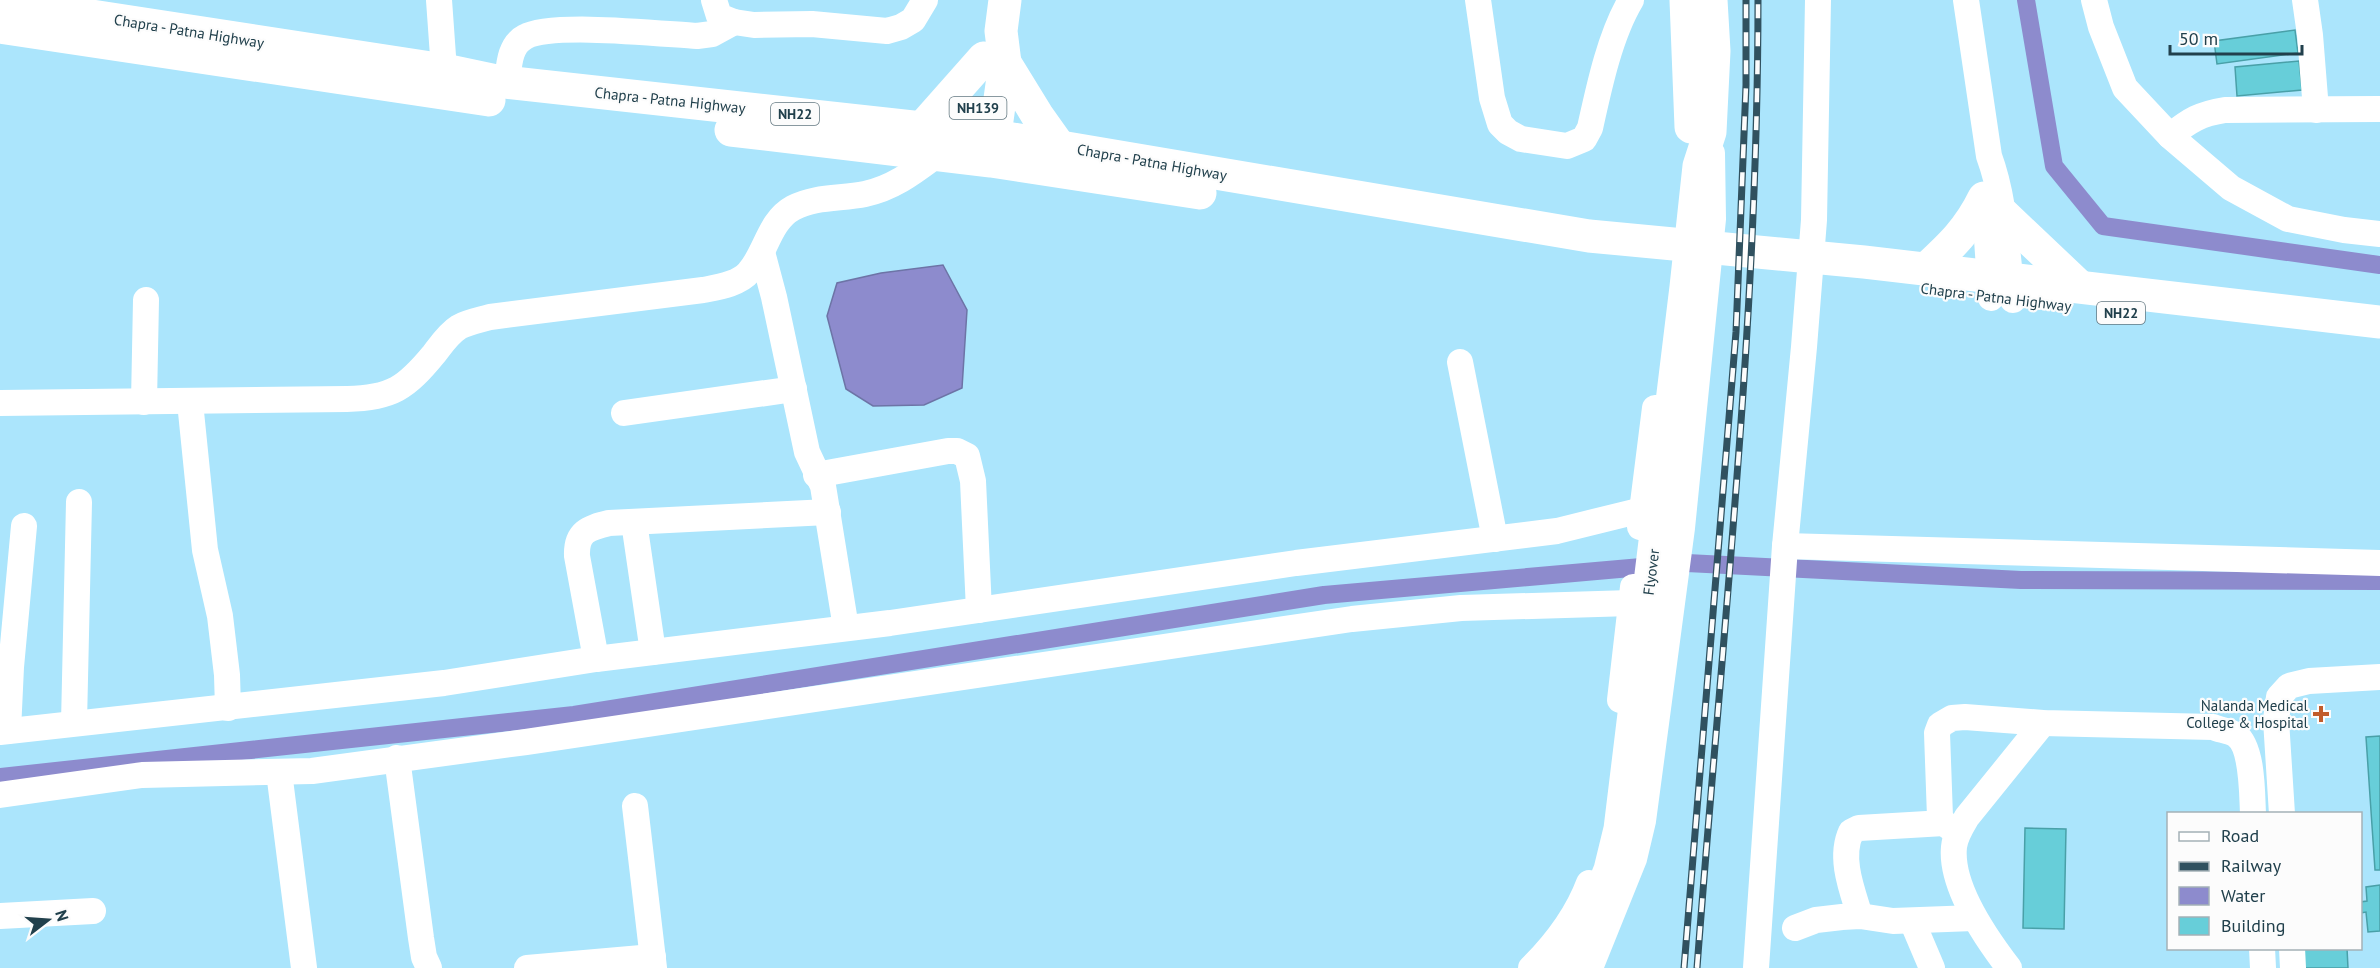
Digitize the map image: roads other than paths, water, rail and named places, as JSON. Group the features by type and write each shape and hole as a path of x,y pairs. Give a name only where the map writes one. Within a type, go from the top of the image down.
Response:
{"main road":[{"path":"1686,0 1701,133"},
{"path":"1701,133 1714,51 1712,0"},
{"name":"Chapra - Patna Highway","path":"0,2 444,70 507,82 930,141"},
{"name":"NH139","path":"983,147 1003,15"},
{"name":"Chapra - Patna Highway","path":"0,27 483,100 983,147 1588,244"},
{"path":"930,141 995,61 1059,146"},
{"name":"Flyover","path":"1563,968 1586,929 1610,870 1620,830 1686,287 1701,133"},
{"name":"Chapra - Patna Highway","path":"983,147 1059,146 1588,244"},
{"path":"1926,269 1959,238 1973,221 1993,206 2079,286"},
{"name":"NH22","path":"1588,244 1863,271"},
{"name":"Chapra - Patna Highway","path":"1863,271 1926,269 2001,288 2079,286 2380,322"},
{"name":"Chapra - Patna Highway","path":"1863,271 2001,288 2380,344"}],"street":[{"path":"439,0 444,70"},
{"path":"714,0 719,16 754,26 812,24 887,31 913,20 926,0"},
{"path":"1478,0 1492,98 1500,124 1508,132 1521,139 1567,146 1584,139 1590,128 1610,52 1623,14 1631,0"},
{"path":"1756,968 1785,546 1814,220 1818,0"},
{"path":"1966,0 1989,156 1997,178 1993,206 2001,288"},
{"path":"2094,0 2101,27 2126,88 2170,136 2231,188 2288,219 2344,230 2380,234"},
{"path":"2305,0 2312,45 2316,110"},
{"path":"507,82 511,56 517,43 536,33 561,30 697,36 712,34 734,22"},
{"path":"2170,136 2192,119 2206,113 2225,110 2380,109"},
{"path":"1532,968 1548,951 1582,902 1597,864 1607,814 1676,227 1701,133"},
{"path":"1590,968 1639,843 1675,586 1713,219 1701,133"},
{"path":"0,403 190,402 368,398 386,395 400,389 418,373 446,338 472,322 490,317 711,288 736,281 749,273 777,222 791,209 814,199 867,194 903,180 930,141"},
{"path":"762,252 807,452 823,486 846,628"},
{"path":"144,402 146,300"},
{"path":"1460,362 1495,539"},
{"path":"624,412 794,389"},
{"path":"190,402 205,550 220,616 227,675 228,708"},
{"path":"816,475 925,453 957,451 967,456 973,481 979,610"},
{"path":"74,723 80,502"},
{"path":"596,659 576,544 583,533 593,526 828,512"},
{"path":"24,526 4,731 444,683 596,659 979,610 1296,563 1641,521"},
{"path":"634,522 654,652"},
{"path":"1785,546 2380,563"},
{"path":"0,795 142,776 312,771 537,740 1352,619 1632,595"},
{"path":"2283,812 2276,720 2279,697 2289,686 2309,681 2380,677"},
{"path":"2009,968 1969,911 1955,865 1951,828 1940,817 1937,733 1940,725 1952,718 1965,717 2043,723 2213,727 2236,735 2245,744 2252,788 2253,812"},
{"path":"1860,916 1850,883 1847,859 1847,841 1851,832 1859,828 1951,828 1977,804 2043,723"},
{"path":"397,758 421,938 424,957 429,968"},
{"path":"279,772 304,968"},
{"path":"527,968 654,962 635,806"},
{"path":"0,916 93,911"},
{"path":"1795,928 1816,920 1860,916 1893,921 1974,918"},
{"path":"1912,921 1932,968"},
{"path":"2262,950 2263,968"},
{"path":"2292,950 2293,968"}],"water":[{"path":"943,265 967,310 962,388 924,405 873,406 846,389 827,316 837,283 881,273"}],"waterway":[{"path":"2026,0 2054,166 2103,226 2380,265"},
{"path":"0,777 574,715 1324,595 1687,563 2021,580 2380,581"}],"railway":[{"path":"1684,968 1736,332 1746,85 1746,0"},
{"path":"1697,968 1745,363 1752,242 1758,0"}],"place":[{"name":"Nalanda Medical College & Hospital","path":"2321,714"}]}
